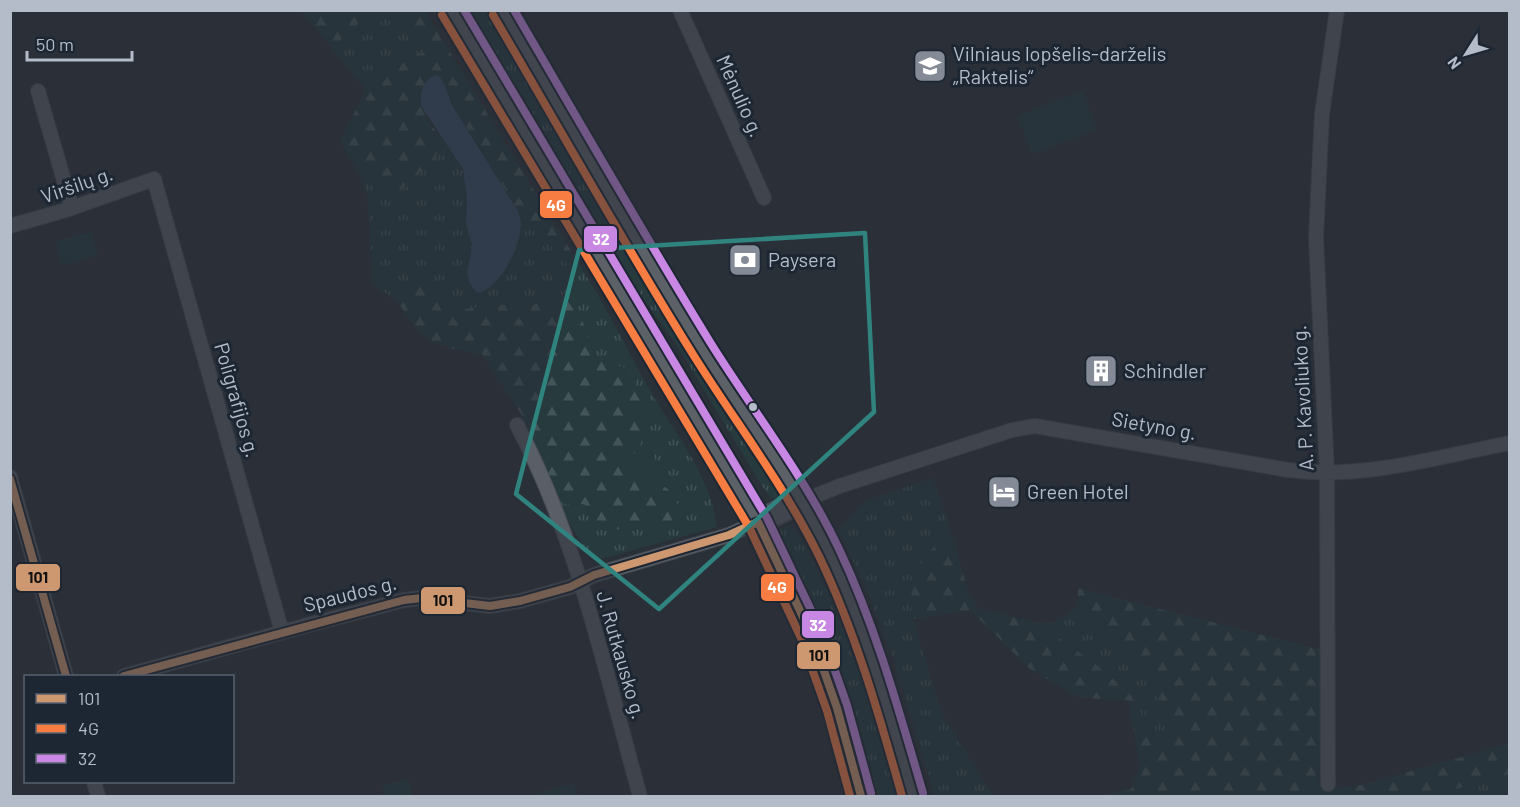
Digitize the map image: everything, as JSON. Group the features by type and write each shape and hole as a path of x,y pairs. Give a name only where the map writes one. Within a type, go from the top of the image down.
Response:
{"main road":[{"path":"450,10 758,522 811,634 837,708 861,796"},
{"path":"502,10 703,351 800,502 830,555 875,670 913,796"},
{"path":"758,522 800,502"}],"street":[{"name":"Mėnulio g.","path":"680,10 764,198"},
{"name":"A. P. Kavoliuko g.","path":"1328,784 1327,473 1316,237 1322,114 1336,10"},
{"path":"38,91 72,208"},
{"name":"Viršilų g.","path":"10,226 72,208 154,179"},
{"name":"Poligrafijos g.","path":"154,179 282,632"},
{"name":"J. Rutkausko g.","path":"517,425 538,466 562,525 580,581 640,796"},
{"name":"Sietyno g.","path":"800,502 840,486 1012,430 1035,426 1288,470 1327,473 1367,471 1509,443"},
{"path":"10,477 66,675"},
{"name":"Spaudos g.","path":"128,675 404,600 422,598 490,606 507,604 729,535 758,522"}],"highlighted area":[{"path":"865,233 874,412 659,609 516,494 579,250"}],"green space":[{"path":"406,10 429,50 412,56 366,90 331,47 354,30 365,11"},
{"path":"301,11 365,11 354,30 331,47"},
{"path":"406,11 425,11 582,269 575,274 530,219 518,211 452,104 443,81 436,75 432,75 425,83 421,100 425,114 443,140 435,159 401,189 357,171 340,141 366,90 412,56 429,50"},
{"path":"467,11 488,11 706,371 782,488 778,499 769,496 678,347 624,271"},
{"path":"1082,91 1097,129 1032,154 1018,116"},
{"path":"443,140 463,169 467,199 466,224 472,246 469,260 482,292 497,280 521,224 518,211 530,219 575,274 582,269 654,397 693,459 714,509 717,527 600,559 585,550 556,499 574,506 584,504 636,467 582,321 563,295 544,304 495,305 464,309 417,278 401,287 397,301 373,285 367,194 357,171 401,189 435,159"},
{"path":"91,232 98,255 62,265 56,241"},
{"path":"417,278 464,309 495,305 544,304 563,295 582,320 595,358 630,369 646,418 636,467 669,490 682,512 674,521 624,529 600,530 584,504 569,505 556,499 521,414 482,354 452,349 431,341 415,326 397,301 401,287"},
{"path":"639,451 652,455 659,468 644,478 626,476 623,470 630,455"},
{"path":"933,478 952,536 946,538 921,565 913,586 911,600 913,619 942,714 993,796 935,796 894,661 870,598 839,530 862,504 873,498"},
{"path":"786,526 795,529 827,592 854,660 900,796 874,796 861,750 825,645 779,543 781,530"},
{"path":"952,536 969,594 979,609 1039,623 1102,669 1131,695 1157,744 1164,745 1169,742 1170,722 1157,691 1130,655 1084,618 1077,606 1078,588 1322,650 1319,789 1357,786 1509,744 1509,774 1431,796 1104,796 1131,789 1140,767 1128,700 1080,698 1030,669 970,610 913,619 911,600 918,571 928,553 943,540"},
{"path":"1077,606 1084,618 1130,655 1157,691 1170,722 1169,743 1157,744 1131,695 1102,669 1039,623 1060,619"},
{"path":"1509,774 1509,796 1431,796"},
{"path":"408,779 413,795 385,796 382,786"},
{"path":"574,784 577,796 543,796 542,792"}],"water":[{"path":"436,75 440,77 452,105 518,211 521,221 520,234 513,255 501,276 485,290 477,293 470,284 467,273 472,246 466,224 467,199 463,169 421,106 423,87 428,79"}],"transit line":[{"name":"32","path":"464,10 767,518 821,631 847,705 871,793"},
{"name":"32","path":"514,10 685,301 726,368 794,469 825,522 839,549 876,639 923,793"},
{"name":"4G","path":"442,15 749,527 801,638 827,711 850,796"},
{"name":"4G","path":"493,15 668,314 791,504 819,556 855,644 902,796"},
{"name":"101","path":"10,479 66,675"},
{"name":"101","path":"758,522 811,634 837,708 861,796"},
{"name":"101","path":"128,675 404,600 422,598 490,606 520,601 570,587 594,575 729,535 758,522"}],"place":[{"name":"Vilniaus lopšelis-darželis „Raktelis“","path":"930,66"},
{"name":"Paysera","path":"745,260"},
{"name":"Schindler","path":"1101,371"},
{"name":"Green Hotel","path":"1004,492"}]}
